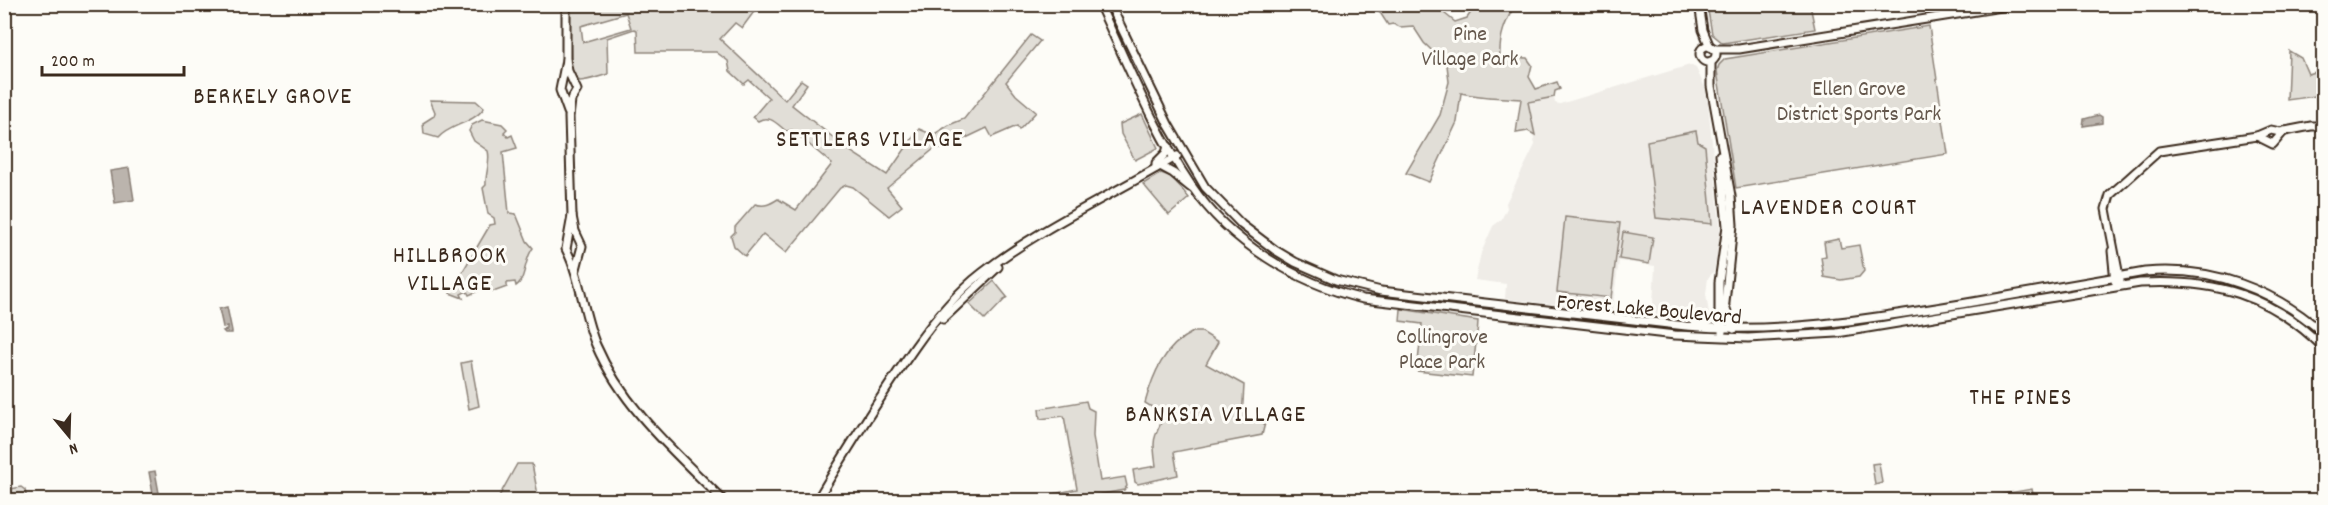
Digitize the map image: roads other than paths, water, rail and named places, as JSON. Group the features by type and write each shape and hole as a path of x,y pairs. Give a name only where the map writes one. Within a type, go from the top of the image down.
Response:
{"main road":[{"path":"566,4 566,60 560,90 564,96 569,117 572,216 566,249 576,273 582,302 596,344 620,390 663,441 723,501"},
{"name":"Forest Lake Boulevard","path":"1099,4 1174,158 1192,186 1232,229 1267,257 1309,282 1338,293 1374,300 1719,338 1837,333 2118,286 2188,282 2236,291 2279,310 2324,348"},
{"name":"Forest Lake Boulevard","path":"1110,4 1183,152 1205,187 1242,225 1275,250 1336,280 1381,291 1686,326 1734,329 1796,327 1845,322 2161,271 2220,277 2250,286 2292,308 2324,334"},
{"path":"1699,4 1703,30 1700,56 1711,86"},
{"path":"1701,50 1739,49 2020,4"},
{"path":"1703,30 1715,53 1712,60 1711,86 1733,232 1719,338"},
{"path":"1702,60 1712,60 1739,49"},
{"path":"566,60 577,90 573,96 569,117"},
{"path":"562,84 572,81"},
{"path":"564,96 573,96"},
{"path":"2265,136 2268,143 2273,144 2278,135 2285,131 2324,126"},
{"path":"2118,286 2117,258 2113,249 2106,209 2107,200 2154,154 2169,148 2265,136 2271,130 2278,135"},
{"path":"1158,167 1156,163 1166,153 1168,146"},
{"path":"817,501 880,397 952,300 981,273 1024,245 1183,152"},
{"path":"1158,167 1173,173 1188,187 1192,186"},
{"path":"1721,328 1719,282 1727,226 1728,196"},
{"path":"572,216 582,246 576,273"},
{"path":"568,242 579,241"},
{"path":"570,255 580,254"},
{"path":"1724,300 1734,329"},
{"path":"1686,326 1712,320 1719,314"}],"district":[{"name":"BERKELY GROVE","path":"273,98"},
{"name":"SETTLERS VILLAGE","path":"870,141"},
{"name":"LAVENDER COURT","path":"1829,209"},
{"name":"HILLBROOK VILLAGE","path":"450,271"},
{"name":"THE PINES","path":"2021,399"},
{"name":"BANKSIA VILLAGE","path":"1216,416"}],"park label":[{"name":"Pine Village Park","path":"1470,48"},
{"name":"Ellen Grove District Sports Park","path":"1859,102"},
{"name":"Collingrove Place Park","path":"1442,350"}]}
